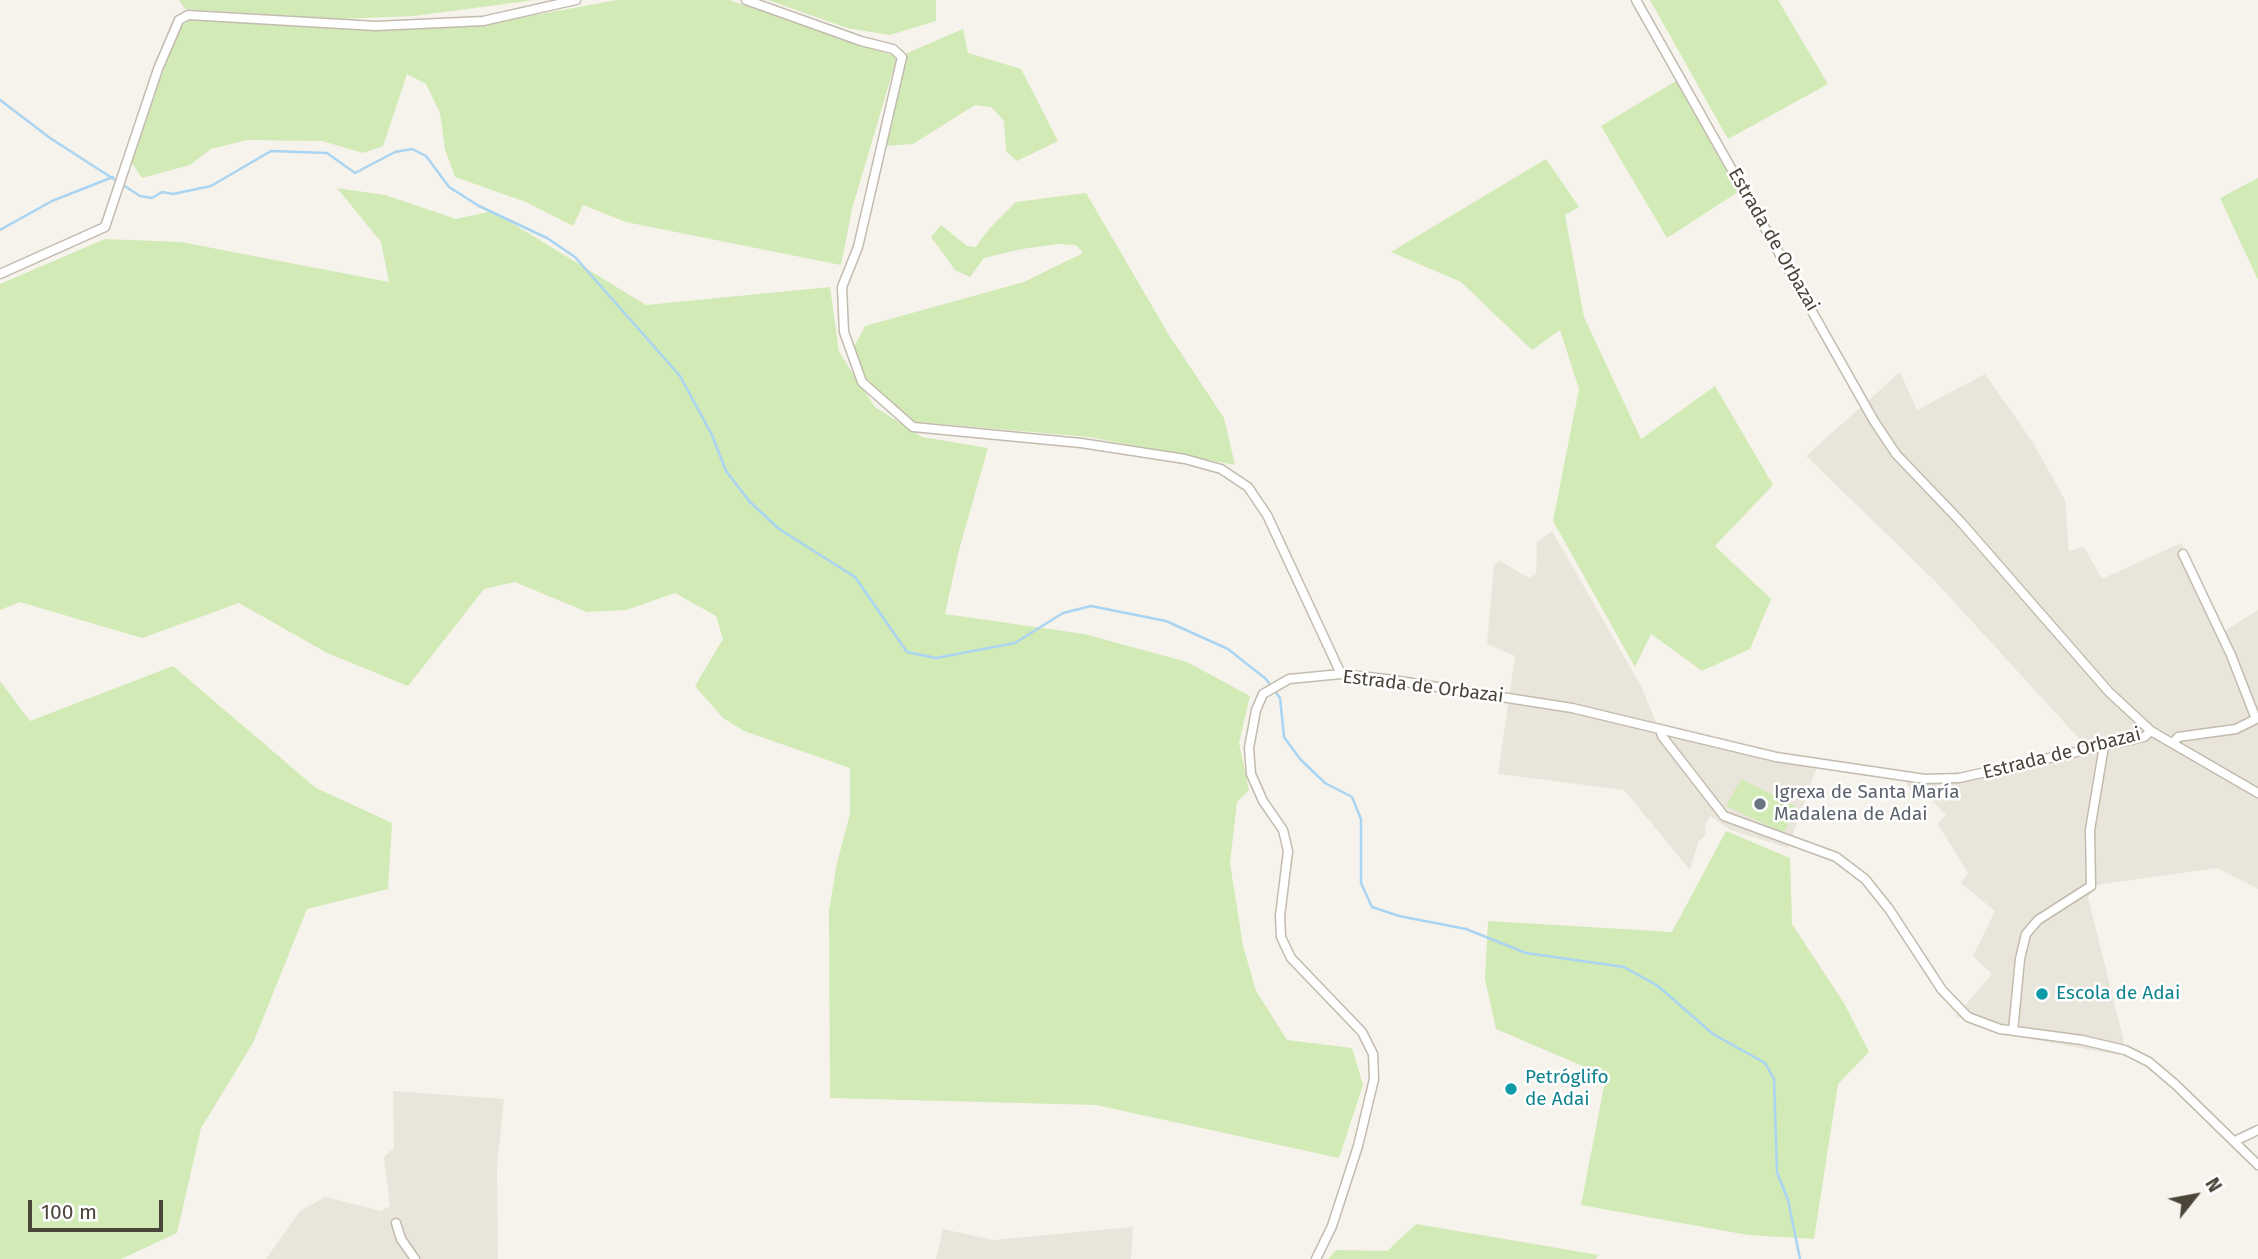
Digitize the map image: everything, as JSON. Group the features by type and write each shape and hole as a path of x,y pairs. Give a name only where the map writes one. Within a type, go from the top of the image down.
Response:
{"street":[{"path":"0,274 105,227 158,68 179,20 188,15 376,26 483,21 576,0"},
{"path":"746,0 861,41 893,49 902,57 858,247 842,287 844,332 862,382 913,428 1081,443 1185,459 1221,469 1248,487 1267,515 1341,674"},
{"name":"Estrada de Orbazai","path":"1636,0 1874,421 1896,454 1960,520 2109,692 2143,724 2258,793"},
{"path":"2174,742 2178,737 2236,729 2257,718 2231,655 2183,554"},
{"name":"Estrada de Orbazai","path":"1316,1259 1332,1226 1358,1146 1374,1079 1373,1054 1362,1032 1292,958 1281,937 1280,916 1288,851 1283,830 1263,801 1251,774 1249,748 1256,710 1263,694 1289,679 1341,674 1572,708 1776,757 1925,779 1959,778 2144,737 2151,731"},
{"path":"1660,729 1670,747 1724,816 1836,857 1865,879 1889,909 1927,970 1968,1017 2013,1031 2082,1040 2137,1056 2176,1085 2258,1165"},
{"path":"1670,747 1675,732"},
{"path":"2013,1031 2026,934 2038,920 2091,886 2090,830 2104,746"},
{"path":"2235,1141 2258,1130"},
{"path":"396,1223 401,1239 415,1259"}],"shaded area":[{"path":"1900,372 1917,410 1985,374 2032,441 2065,500 2069,551 2084,547 2102,579 2181,543 2225,631 2258,610 2258,889 2217,868 2096,885 2088,897 2124,1042 2120,1055 2002,1034 1956,1016 1992,974 1973,956 1995,911 1961,883 1968,873 1938,824 1946,815 1928,796 1911,791 1901,772 1955,775 2084,744 1934,580 1806,456"},
{"path":"1552,531 1641,686 1656,722 1819,761 1788,848 1731,830 1710,816 1705,826 1706,835 1698,842 1690,870 1624,790 1498,774 1515,656 1487,644 1494,565 1500,561 1529,578 1536,574 1537,542"},
{"path":"393,1091 504,1099 497,1168 498,1259 266,1259 300,1211 325,1197 381,1211 390,1206 384,1157 394,1148"},
{"path":"1133,1227 1131,1259 936,1259 943,1229 993,1240"}],"green space":[{"path":"179,0 534,0 414,16 340,19 185,9"},
{"path":"617,0 729,0 897,57 852,209 841,265 626,222 583,205 573,226 526,202 455,177 445,149 440,113 426,84 407,74 383,146 363,153 322,141 247,140 211,149 190,165 142,178 130,160 180,27 193,17 361,30 474,26"},
{"path":"768,0 936,0 936,21 890,35 847,28"},
{"path":"1650,0 1778,0 1828,84 1728,139"},
{"path":"963,29 968,53 1021,69 1058,141 1017,161 1006,151 1004,121 991,107 975,105 913,144 885,146 905,54"},
{"path":"1676,81 1738,192 1667,238 1601,126"},
{"path":"1546,159 1579,207 1565,215 1584,317 1641,439 1715,386 1773,485 1715,546 1771,599 1750,649 1702,671 1651,634 1635,667 1553,521 1579,389 1560,330 1532,350 1461,282 1391,252"},
{"path":"2258,178 2258,280 2220,198"},
{"path":"337,188 385,195 456,219 492,211 646,305 830,287 839,352 875,407 922,437 988,448 959,550 945,614 1084,634 1187,662 1250,696 1239,743 1249,790 1237,802 1230,863 1243,946 1256,991 1287,1040 1352,1048 1363,1085 1339,1158 1096,1105 830,1098 829,911 837,863 850,814 850,768 744,731 723,718 695,686 723,639 716,616 675,593 626,610 587,612 515,582 484,589 408,686 327,653 239,603 142,638 20,602 0,610 0,284 105,239 181,242 389,282 381,242"},
{"path":"1086,193 1169,335 1224,418 1235,465 1089,437 907,421 868,385 853,349 865,326 1024,282 1083,253 1076,245 1058,244 1022,249 984,258 970,277 955,270 931,237 941,225 967,246 976,247 988,230 1016,202"},
{"path":"173,666 316,788 392,823 388,889 307,909 253,1043 201,1128 177,1233 121,1259 0,1259 0,681 30,721"},
{"path":"1741,779 1795,806 1784,833 1726,806"},
{"path":"1726,831 1790,858 1792,924 1844,1003 1869,1052 1838,1084 1814,1239 1748,1235 1581,1205 1606,1076 1496,1029 1485,979 1488,921 1672,932"},
{"path":"1416,1224 1599,1255 1595,1259 1328,1259 1336,1250 1387,1251"}],"waterway":[{"path":"0,100 50,138 140,196 152,198 162,192 173,194 211,186 271,151 327,153 355,173 395,152 412,149 426,156 449,187 479,206 547,238 575,257 680,376 712,435 726,471 750,502 779,529 855,577 907,652 936,658 1015,643 1063,613 1091,606 1166,621 1228,649 1266,679 1280,698 1284,737 1300,759 1325,783 1352,797 1361,819 1361,883 1372,907 1399,916 1466,929 1526,953 1624,967 1658,986 1713,1034 1765,1063 1774,1079 1777,1172 1788,1200 1800,1259"},
{"path":"0,230 52,201 113,177"}],"place":[{"name":"Igrexa de Santa María Madalena de Adai","path":"1760,804"},
{"name":"Escola de Adai","path":"2042,994"},
{"name":"Petróglifo de Adai","path":"1511,1089"}]}
